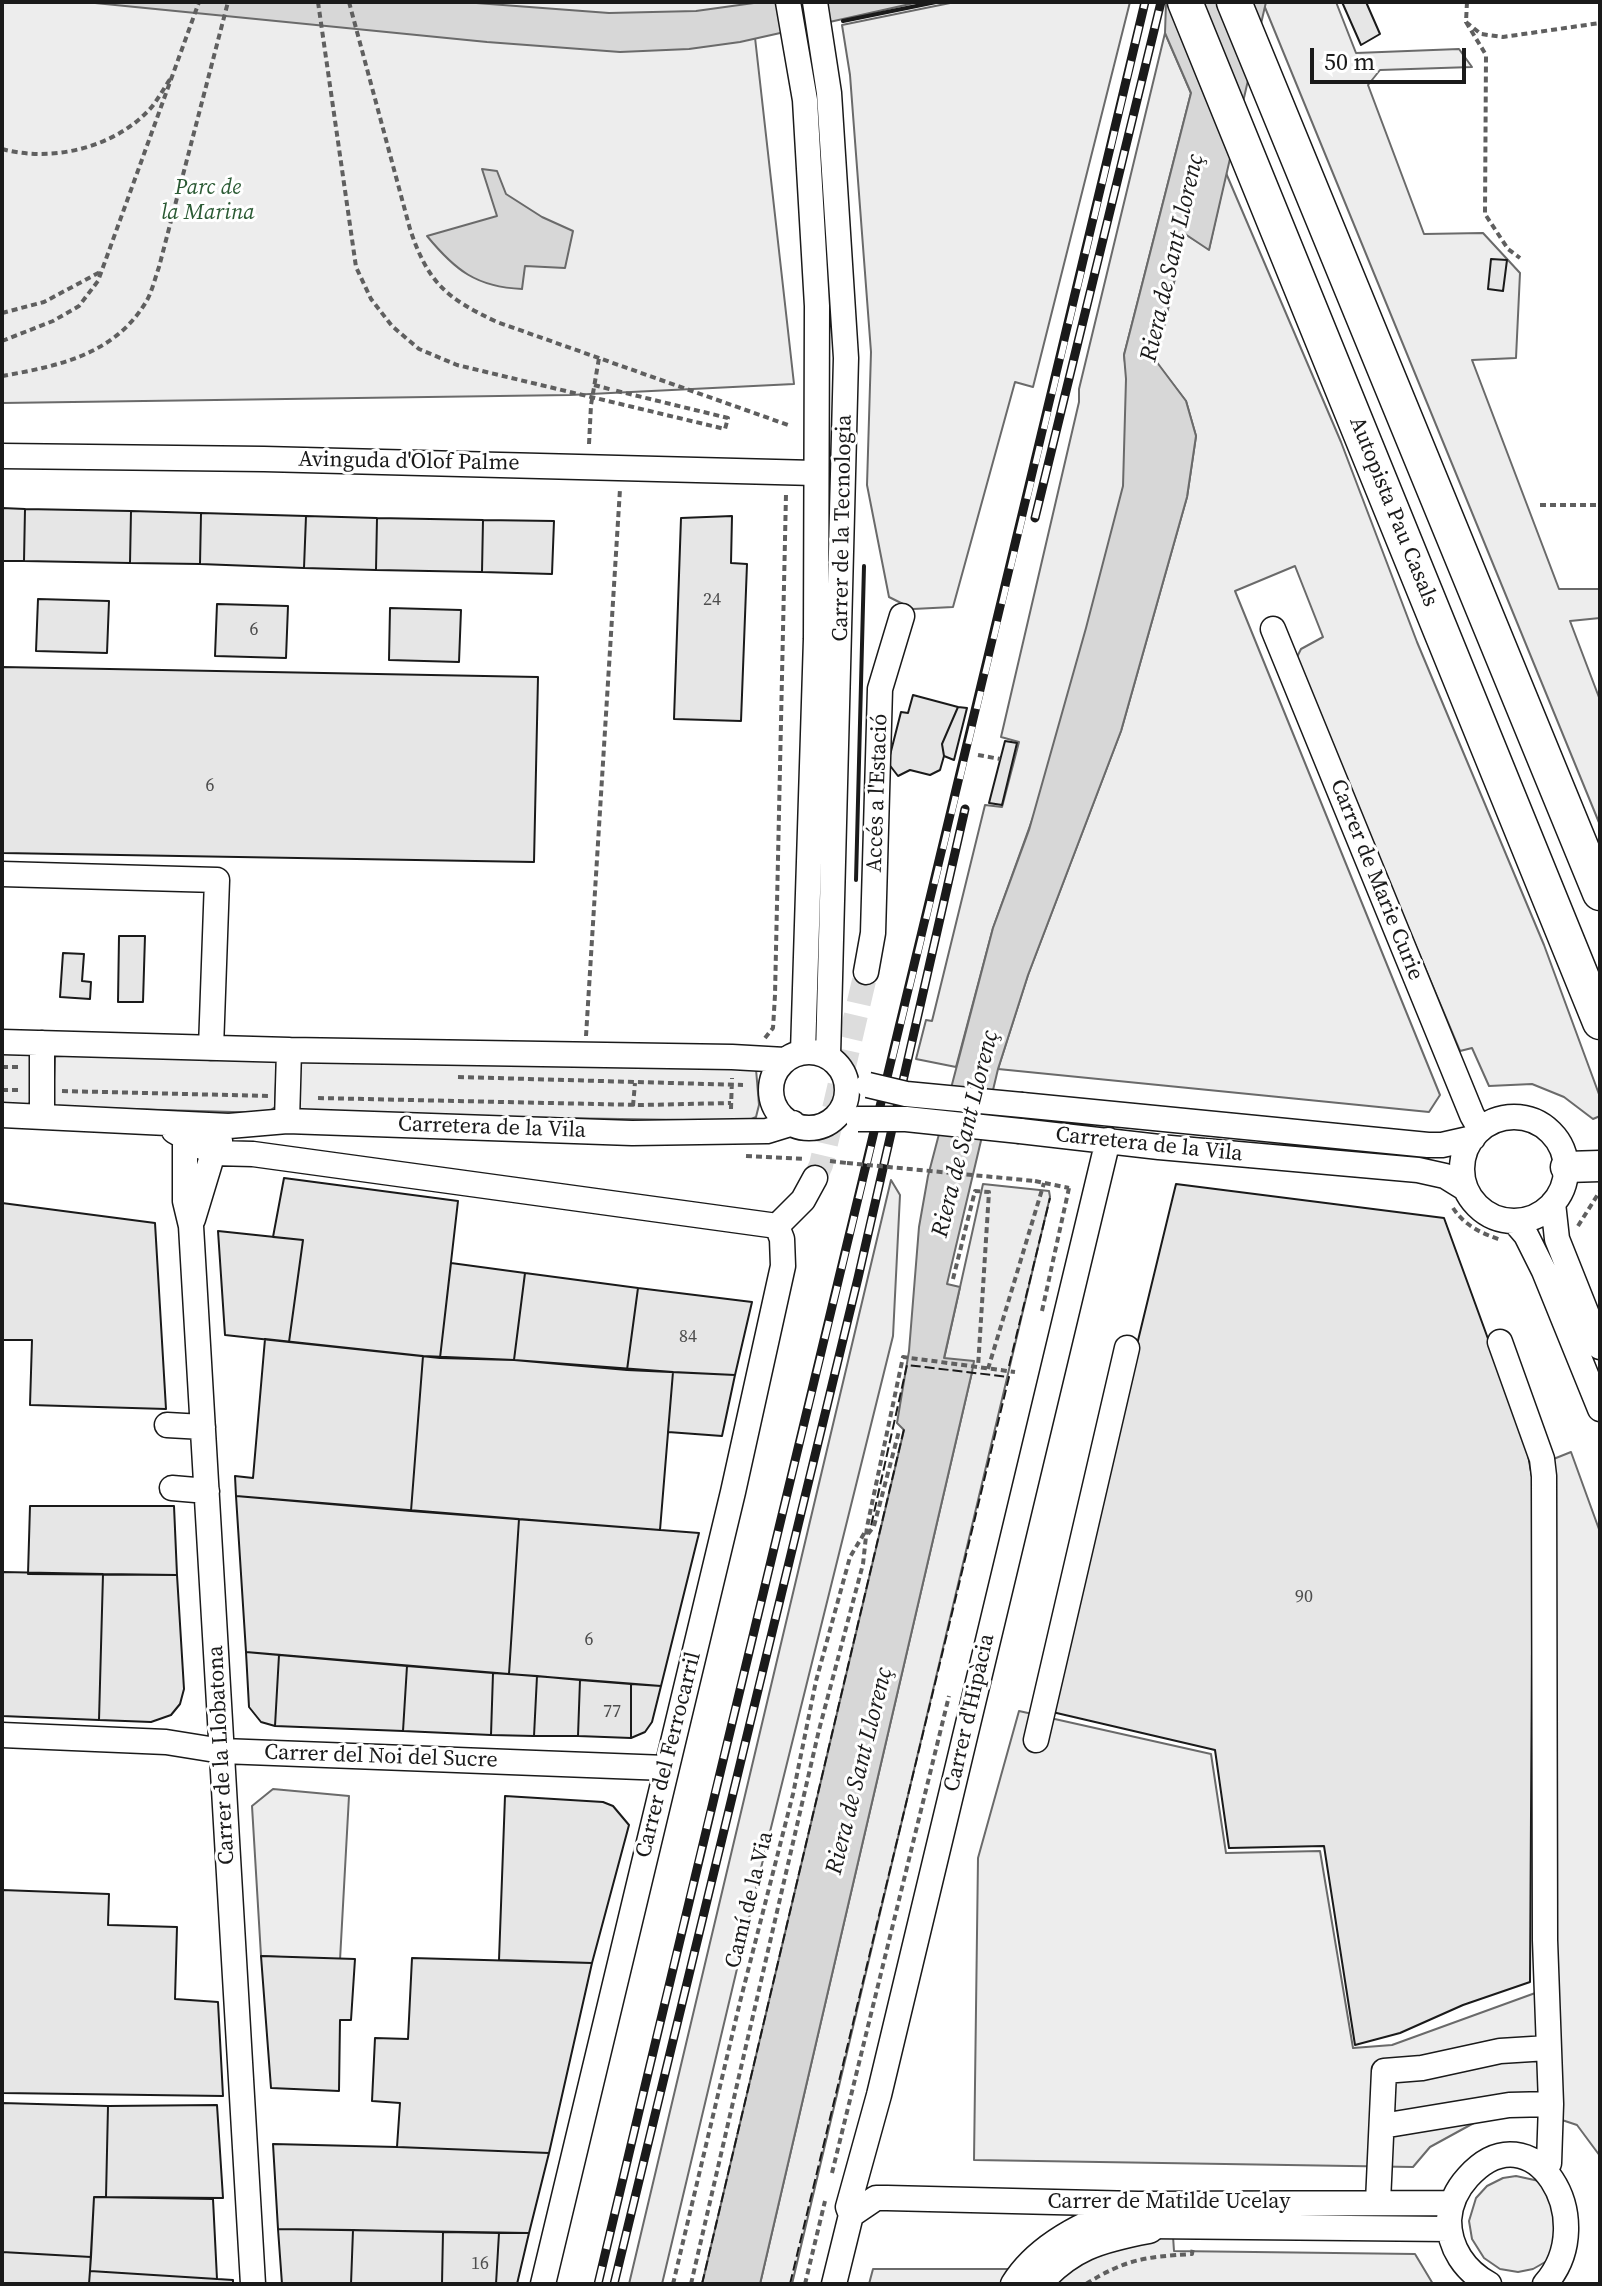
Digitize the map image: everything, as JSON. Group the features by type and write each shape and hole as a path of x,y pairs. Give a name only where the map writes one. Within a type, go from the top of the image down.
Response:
{"highway":[{"name":"Autopista Pau Casals","path":"1185,2 1600,1022"},
{"name":"Autopista Pau Casals","path":"1234,2 1600,893"},
{"path":"1033,2284 1046,2268 1066,2253 1143,2215"}],"main road":[{"path":"1566,1167 1600,1166"}],"street":[{"name":"Carrer de la Tecnologia","path":"788,2 805,100 817,306 816,639 794,1056"},
{"name":"Carrer de la Tecnologia","path":"815,2 829,93 846,358 828,1056"},
{"name":"Avinguda d'Olof Palme","path":"2,456 264,459 815,473"},
{"name":"Accés a l'Estació","path":"866,972 873,933 880,689 902,616"},
{"name":"Carrer de Marie Curie","path":"1273,629 1477,1134"},
{"path":"2,874 217,880 211,1048"},
{"path":"2,1042 585,1054 794,1056 816,1052 828,1056 857,1082 844,1106 829,1122 811,1128 793,1123 781,1115 772,1094 773,1079 794,1056"},
{"path":"42,1043 42,1116"},
{"path":"287,1109 289,1050"},
{"name":"Carretera de la Vila","path":"857,1082 906,1094 1414,1144 1442,1145 1477,1134"},
{"name":"Carretera de la Vila","path":"2,1115 229,1126 287,1109 632,1133 767,1131 793,1123"},
{"path":"1511,1232 1553,1203 1560,1192 1566,1167 1559,1142 1551,1132 1529,1119 1503,1118 1477,1134 1467,1147 1459,1197 1472,1199 1511,1232 1526,1235 1544,1271 1600,1409"},
{"name":"Carretera de la Vila","path":"829,1122 906,1119 1197,1151 1418,1170 1445,1176 1459,1197"},
{"path":"157,1122 213,1153 253,1154 777,1226 803,1200 815,1178"},
{"name":"Carrer de la Llobatona","path":"191,1226 213,1153 229,1126"},
{"name":"Carrer de la Llobatona","path":"185,1137 185,1201 191,1226 253,2284"},
{"name":"Carrer d'Hipàcia","path":"834,2284 851,2215 848,2207 871,2128 1108,1140"},
{"path":"1553,1203 1560,1248 1600,1347"},
{"name":"Carrer del Ferrocarril","path":"543,2284 733,1492 783,1266 784,1252 777,1226"},
{"path":"1500,1342 1542,1459 1545,1940 1551,2104 1549,2163"},
{"path":"1036,1740 1127,1348"},
{"path":"167,1425 203,1427"},
{"path":"172,1488 207,1491"},
{"name":"Carrer del Noi del Sucre","path":"2,1735 166,1742 222,1751 666,1768"},
{"path":"1378,2202 1384,2071 1422,2068 1500,2051 1548,2048"},
{"path":"1382,2126 1509,2105 1551,2104"},
{"path":"871,2128 866,2163 868,2180 875,2190 887,2198"},
{"path":"1489,2284 1468,2270 1455,2251 1449,2229 1452,2203 1460,2185 1473,2170 1491,2160 1510,2155 1530,2156 1549,2163 1568,2178 1580,2199 1584,2223 1581,2242 1561,2274 1545,2284"},
{"name":"Carrer de Matilde Ucelay","path":"851,2215 876,2198 887,2198 1143,2215 1196,2225 1449,2229"},
{"name":"Carrer de Matilde Ucelay","path":"1143,2215 1378,2202 1452,2203"},
{"path":"1013,2284 1030,2264 1064,2237 1108,2214 1143,2215"}],"path":[{"path":"2,341 53,321 79,306 105,269 199,2"},
{"path":"2,376 59,365 96,350 128,326 147,300 159,267 228,2"},
{"path":"318,2 356,267 379,311 405,339 419,349 457,365 725,429 728,418 594,385"},
{"path":"349,2 410,229 431,279 474,311 497,322 791,426"},
{"path":"1467,2 1466,22 1486,55 1485,214 1508,249 1520,258"},
{"path":"1466,22 1481,34 1503,37 1600,23"},
{"path":"2,149 19,153 64,153 108,140 146,113 175,73"},
{"path":"2,313 44,302 105,269"},
{"path":"589,444 599,358"},
{"path":"585,1054 621,468"},
{"path":"764,1038 773,1028 775,995 786,473"},
{"path":"1540,505 1600,505"},
{"path":"978,755 1000,759"},
{"path":"2,1067 21,1067"},
{"path":"633,1113 635,1068"},
{"path":"2,1090 287,1109 633,1105 731,1103 732,1076"},
{"path":"450,1077 743,1085"},
{"path":"743,1156 1035,1181"},
{"path":"988,1369 1044,1182"},
{"path":"1041,1313 1069,1188"},
{"path":"953,1279 975,1191 989,1192 978,1367"},
{"path":"1575,1230 1600,1191"},
{"path":"1459,1197 1459,1216 1479,1232 1511,1232"},
{"path":"691,2284 819,1730 863,1564 867,1527 903,1357 1015,1372"},
{"path":"866,1535 874,1526 899,1431"},
{"name":"Camí de la Via","path":"673,2284 793,1794 816,1681 850,1557 867,1527"},
{"path":"829,2185 950,1694"},
{"path":"805,2284 826,2200"},
{"path":"1086,2284 1114,2267 1148,2257 1192,2254 1196,2225"}],"shaded area":[{"name":"Parc de la Marina","path":"2,2 751,2 794,384 570,395 2,403"},
{"path":"955,2 1130,2 1033,387 1015,382 953,607 913,609 889,597 867,485 871,352 850,75 842,25"},
{"path":"1266,2 1336,2 1356,53 1459,49 1472,67 1380,70 1368,85 1424,234 1483,233 1520,273 1516,358 1472,360 1559,589 1600,589 1600,618 1570,621 1600,700 1600,825 1264,5"},
{"path":"1165,33 1191,93 1124,355 1139,469 1086,671 993,928 956,1067 916,1059 926,1020 932,1021 985,805 1002,807 1019,742 1001,737 1079,402 1079,389"},
{"path":"1226,173 1341,442 1417,642 1544,945 1600,1097 1600,1116 1593,1119 1564,1097 1532,1084 1489,1086 1472,1048 1460,1051 1298,666 1297,657 1301,649 1323,637 1295,566 1235,591 1440,1095 1429,1112 998,1069 1028,975 1121,731 1187,497 1196,436 1186,401 1156,362 1185,234 1209,249"},
{"path":"2,1050 29,1053 32,1058 32,1100 28,1106 2,1107"},
{"path":"61,1051 277,1057 275,1107 267,1113 59,1107 53,1104 55,1057"},
{"path":"304,1058 756,1069 759,1105 756,1117 747,1121 305,1114 297,1106 298,1064"},
{"path":"891,1180 900,1195 893,1336 662,2284 629,2284"},
{"path":"983,1184 1049,1191 1050,1197 792,2284 760,2284 972,1372 942,1368"},
{"path":"1571,1452 1600,1532 1600,2156 1577,2125 1541,2113 1483,2118 1430,2147 1413,2167 974,2160 978,1858 1019,1711 1211,1754 1226,1853 1320,1851 1353,2048 1392,2045 1538,1992 1536,1466"},
{"path":"273,1789 349,1796 340,1960 261,1956 252,1806"},
{"path":"1516,2176 1539,2181 1565,2225 1547,2261 1533,2269 1518,2272 1500,2269 1484,2258 1472,2239 1469,2221 1476,2198 1487,2186"},
{"path":"1173,2236 1174,2251 1415,2254 1433,2284 1048,2284 1095,2249"},
{"path":"873,2269 1011,2269 1004,2284 869,2284"}],"water":[{"path":"85,2 463,2 609,13 696,11 761,2 919,2 740,42 689,49 620,52 487,42"},
{"name":"Riera de Sant Llorenç","path":"1166,2 1266,2 1209,250 1185,234 1156,361 1186,401 1196,436 1187,497 1121,731 1028,975 998,1069 947,1284 960,1287 944,1358 974,1361 972,1372 760,2284 702,2284 904,1430 897,1423 909,1351 919,1227 928,1176 993,928 1029,830 1123,486 1124,355 1191,93 1165,33"},
{"path":"482,169 497,171 506,194 542,217 573,231 565,268 525,266 522,289 492,285 457,267 427,236 497,216"}],"building":[{"path":"1342,2 1366,2 1380,34 1361,45"},
{"path":"1491,259 1507,260 1503,291 1488,289"},
{"path":"2,508 25,509 24,561 2,561"},
{"path":"25,509 131,511 130,563 24,561"},
{"path":"131,511 201,513 200,564 130,563"},
{"path":"201,513 306,516 304,568 200,564"},
{"path":"306,516 377,518 376,570 304,568"},
{"path":"732,516 731,563 747,564 741,721 674,719 681,518"},
{"path":"377,518 483,520 482,572 376,570"},
{"path":"483,520 554,521 552,574 482,572"},
{"path":"38,599 109,601 107,653 36,651"},
{"path":"217,604 288,606 286,658 215,656"},
{"path":"390,608 461,610 459,662 389,660"},
{"path":"2,667 538,677 534,862 2,853"},
{"path":"913,695 958,707 942,744 944,756 940,770 930,775 910,770 898,776 888,763 901,712 908,713"},
{"path":"958,707 967,708 954,760 944,756 942,744"},
{"path":"1005,741 1017,743 1002,805 989,803"},
{"path":"119,936 145,936 143,1002 118,1002"},
{"path":"63,953 84,954 82,981 91,982 90,999 60,997"},
{"path":"284,1178 458,1201 440,1358 289,1342 303,1240 273,1237"},
{"path":"1176,1184 1444,1218 1526,1443 1533,1483 1530,1982 1463,2005 1400,2033 1355,2045 1324,1846 1229,1848 1215,1750 1048,1711"},
{"path":"2,1203 155,1223 166,1409 30,1405 32,1340 2,1340"},
{"path":"218,1231 303,1240 289,1342 225,1335"},
{"path":"451,1263 525,1273 514,1360 440,1358"},
{"path":"525,1273 638,1288 627,1370 514,1360"},
{"path":"638,1288 752,1302 735,1375 627,1370"},
{"path":"265,1339 423,1356 411,1511 236,1496 235,1476 253,1478"},
{"path":"423,1356 673,1372 660,1530 411,1511"},
{"path":"673,1372 735,1375 722,1436 668,1432"},
{"path":"236,1496 519,1519 509,1674 246,1652"},
{"path":"30,1506 174,1506 177,1575 28,1574"},
{"path":"519,1519 699,1533 661,1686 509,1674"},
{"path":"2,1572 103,1574 99,1720 2,1716"},
{"path":"103,1574 177,1575 184,1689 180,1704 171,1715 151,1722 99,1720"},
{"path":"246,1652 279,1655 275,1726 261,1722 249,1707"},
{"path":"279,1655 407,1666 403,1731 275,1726"},
{"path":"407,1666 493,1673 491,1735 403,1731"},
{"path":"493,1673 537,1676 534,1736 491,1735"},
{"path":"537,1676 580,1680 578,1736 534,1736"},
{"path":"580,1680 631,1684 631,1738 578,1736"},
{"path":"631,1684 661,1686 652,1722 645,1732 631,1738"},
{"path":"505,1796 603,1802 613,1806 629,1825 592,1963 499,1960"},
{"path":"2,1890 109,1894 108,1925 177,1927 175,1999 218,2002 223,2096 2,2093"},
{"path":"261,1956 355,1959 351,2020 340,2020 339,2091 271,2088"},
{"path":"412,1958 592,1963 549,2153 397,2147 400,2103 372,2101 375,2038 408,2039"},
{"path":"2,2103 108,2106 106,2197 94,2197 91,2257 2,2252"},
{"path":"217,2105 223,2198 106,2197 108,2106"},
{"path":"273,2144 549,2153 529,2233 278,2229"},
{"path":"94,2197 213,2199 217,2279 90,2271"},
{"path":"278,2229 353,2230 351,2284 282,2284"},
{"path":"353,2230 443,2232 442,2284 351,2284"},
{"path":"443,2232 499,2233 496,2284 442,2284"},
{"path":"499,2233 529,2233 517,2284 496,2284"},
{"path":"2,2252 91,2257 89,2284 2,2284"},
{"path":"90,2271 233,2280 233,2284 89,2284"}],"tunnel":[{"path":"815,1178 821,1165 866,972"}],"railway":[{"path":"598,2284 1145,2"},
{"path":"1035,518 1161,2"},
{"path":"614,2284 858,1278 965,809"}],"fence":[{"path":"1009,1366 1050,1198"},
{"path":"790,2284 1009,1377 907,1365 871,1526"},
{"path":"702,2284 904,1429"}],"wall":[{"path":"843,21 936,2"},
{"path":"856,880 864,566"}]}
